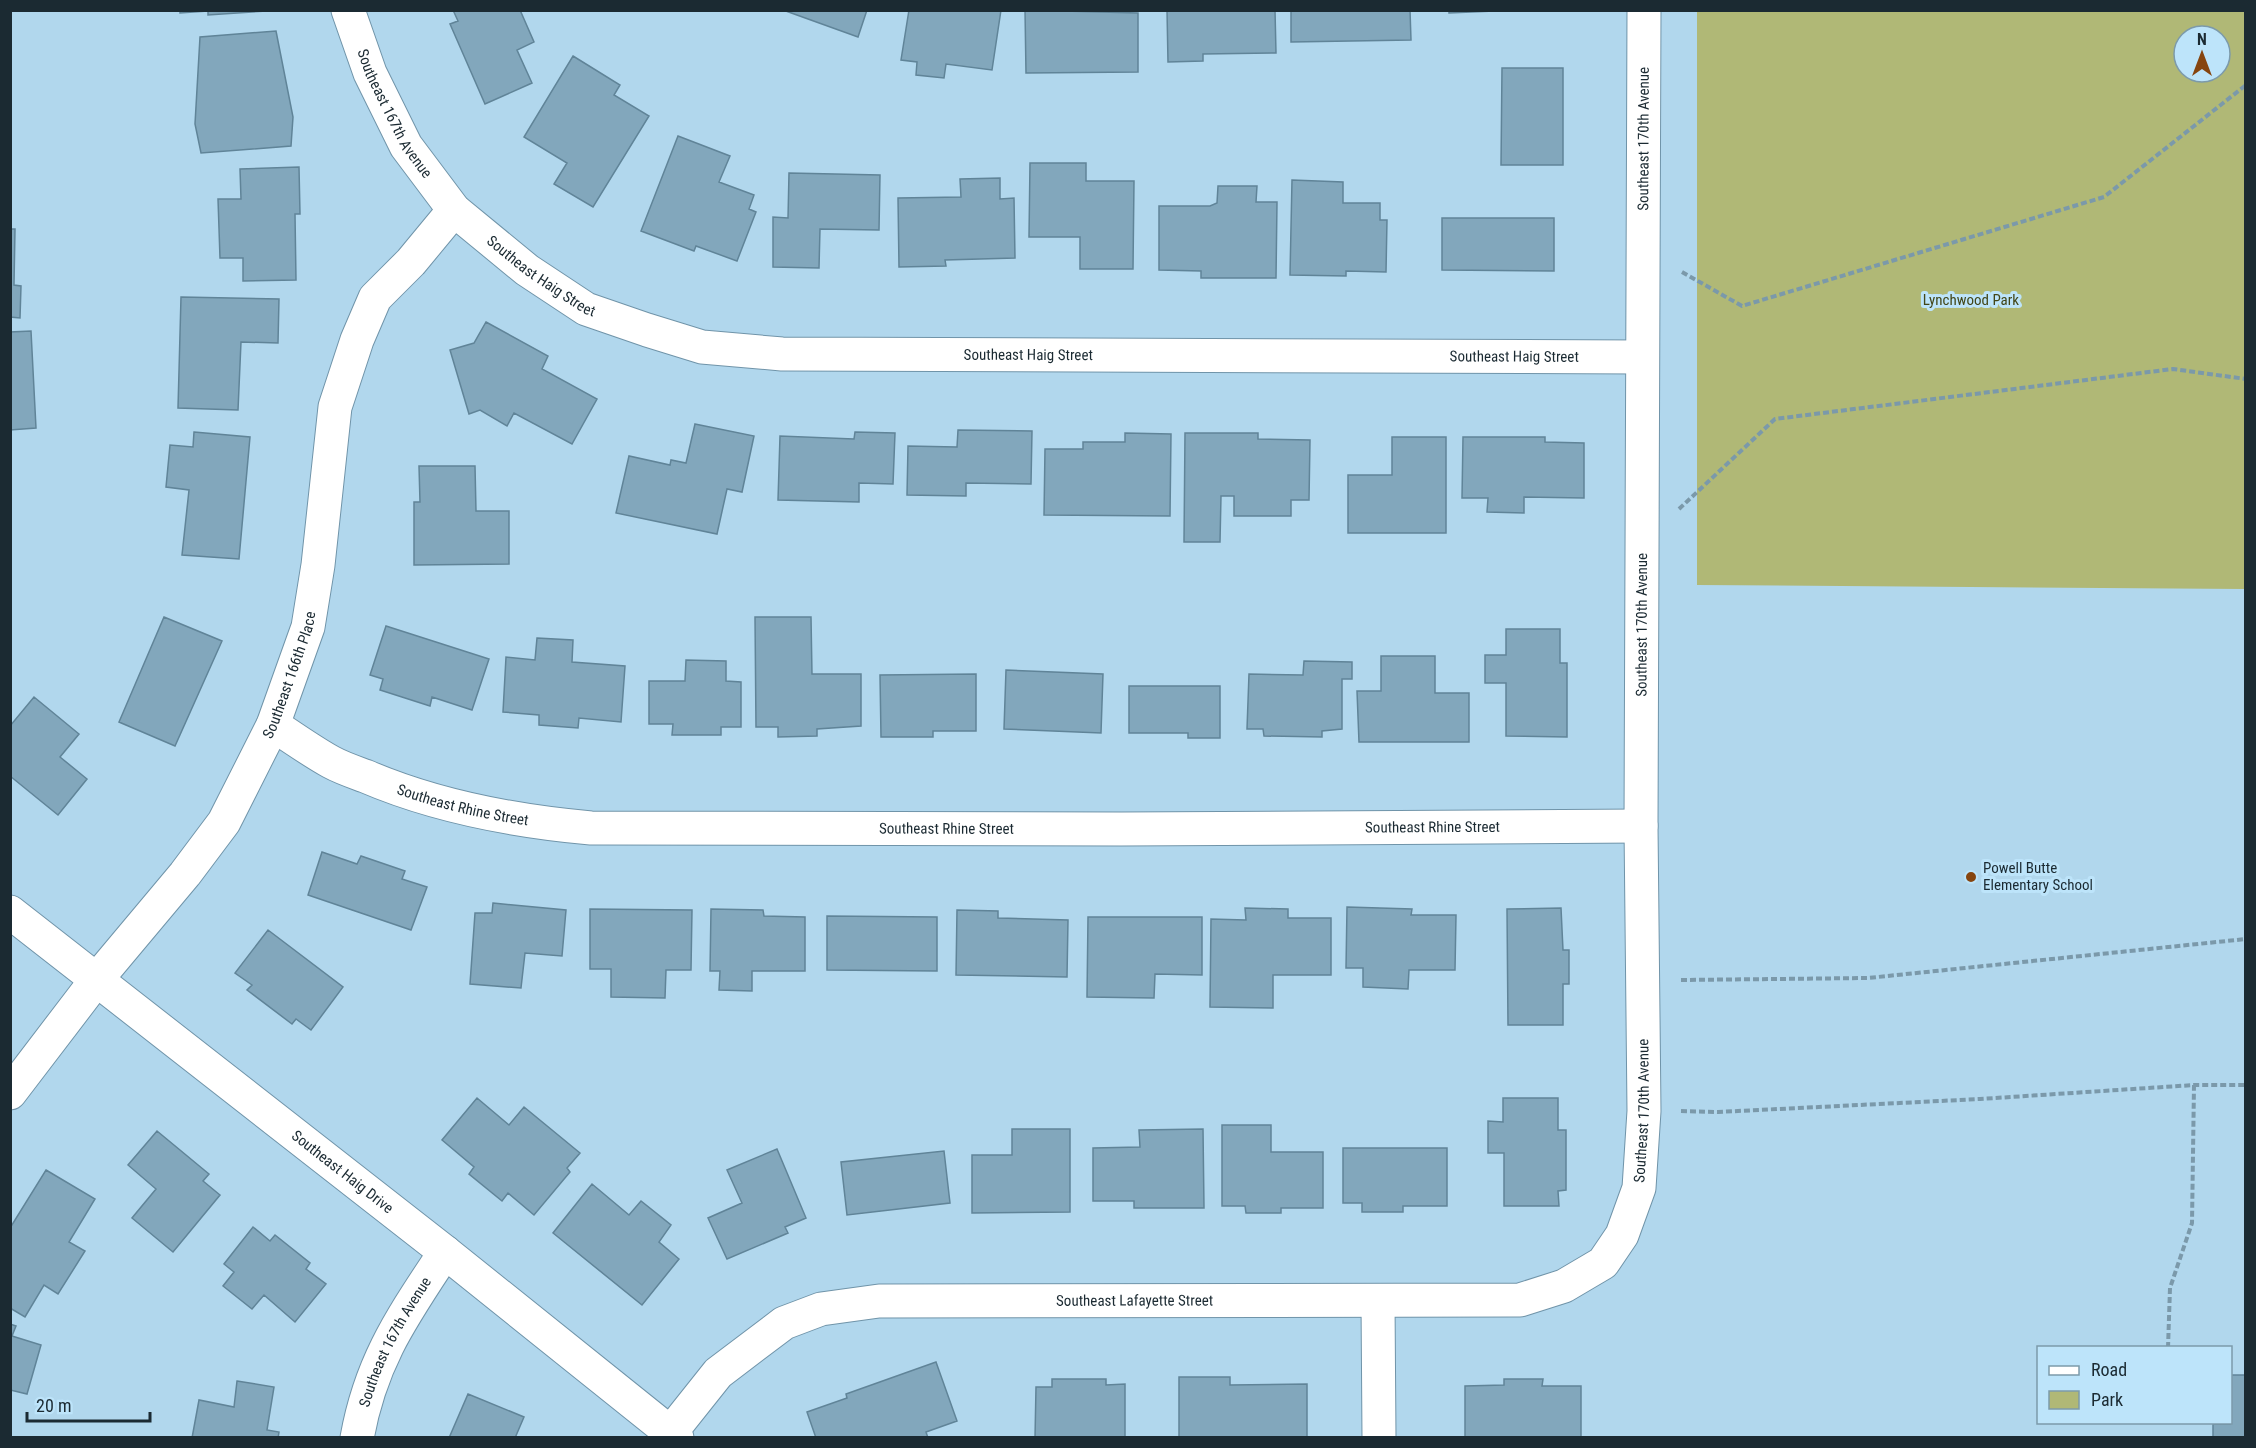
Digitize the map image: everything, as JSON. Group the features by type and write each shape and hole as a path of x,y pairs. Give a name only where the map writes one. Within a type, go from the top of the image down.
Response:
{"street":[{"name":"Southeast 167th Avenue","path":"348,10 370,73 406,146 454,210"},
{"name":"Southeast 170th Avenue","path":"1622,1235 1639,1188 1644,1111 1641,544 1644,10"},
{"name":"Southeast Haig Street","path":"454,210 527,270 586,309 702,348 794,354 1642,357"},
{"name":"Southeast 166th Place","path":"10,1093 97,979 185,874 225,822 273,725 308,627 318,565 335,407 357,340 375,298 411,262 454,210"},
{"name":"Southeast Rhine Street","path":"273,725 332,763 382,784 433,801 485,814 537,823 591,828 1121,829 1641,826"},
{"name":"Southeast Haig Drive","path":"10,912 445,1252 674,1435"},
{"name":"Southeast Lafayette Street","path":"674,1435 718,1373 784,1323 821,1310 879,1301 1520,1300 1564,1286 1603,1263 1622,1235"},
{"name":"Southeast 167th Avenue","path":"357,1437 374,1373 388,1342 445,1252"},
{"path":"1378,1301 1378,1437"}],"path":[{"path":"1642,250 1742,306 2104,197 2246,84"},
{"path":"1641,544 1775,419 2173,369 2246,379"},
{"path":"1643,981 1869,978 2246,939"},
{"path":"1644,1111 1718,1112 1980,1099 2194,1085 2246,1085"},
{"path":"2168,1346 2170,1288 2192,1222 2194,1085"}],"green space":[{"name":"Lynchwood Park","path":"1697,11 2245,11 2245,589 1697,585"}],"building":[{"path":"180,10 266,11 208,15 208,11 180,13"},
{"path":"453,10 520,10 534,42 517,50 532,83 485,104 450,24 458,21"},
{"path":"783,10 867,10 858,37"},
{"path":"909,10 1001,10 992,70 946,64 944,78 916,75 917,62 901,60"},
{"path":"1025,10 1138,13 1138,72 1026,73"},
{"path":"1167,10 1275,10 1276,53 1203,54 1203,61 1168,62"},
{"path":"1291,10 1410,10 1411,40 1291,42"},
{"path":"1449,10 1518,10 1449,13"},
{"path":"276,31 293,117 291,146 201,153 195,124 200,37"},
{"path":"573,56 620,85 614,95 649,116 593,207 554,184 567,163 524,137"},
{"path":"1502,68 1563,68 1563,165 1501,165"},
{"path":"678,136 730,156 719,182 754,195 749,209 756,212 737,261 696,246 694,251 641,231"},
{"path":"1030,163 1086,163 1086,181 1134,181 1133,269 1080,269 1080,237 1029,237"},
{"path":"299,167 300,214 295,214 296,280 243,281 243,258 220,258 218,199 241,199 240,169"},
{"path":"789,173 880,175 879,230 820,229 819,268 773,267 773,217 788,218"},
{"path":"1000,178 1000,199 1014,198 1015,258 945,260 946,266 899,267 898,198 961,197 960,179"},
{"path":"1292,180 1343,182 1343,203 1380,203 1380,220 1387,220 1386,272 1346,271 1346,276 1290,275"},
{"path":"1218,186 1257,186 1256,202 1277,202 1276,278 1201,278 1201,271 1159,270 1159,206 1210,206 1217,203"},
{"path":"1442,218 1554,218 1554,271 1442,270"},
{"path":"10,229 15,229 14,285 21,286 20,318 10,317"},
{"path":"181,297 279,299 278,343 241,342 238,410 178,408"},
{"path":"486,322 548,356 542,369 597,399 572,444 514,413 507,426 480,410 469,414 450,350 474,343"},
{"path":"31,331 36,428 10,430 10,332"},
{"path":"695,424 754,436 742,492 727,489 717,534 616,513 629,456 670,465 671,460 686,463"},
{"path":"958,430 1032,431 1031,484 966,483 966,496 907,495 908,446 957,447"},
{"path":"194,432 250,437 239,559 182,555 189,490 166,487 170,445 193,447"},
{"path":"855,432 895,433 893,484 859,483 859,502 778,500 780,436 854,439"},
{"path":"1125,433 1171,434 1170,516 1044,515 1045,449 1083,449 1083,442 1125,442"},
{"path":"1185,433 1258,433 1258,439 1310,440 1309,500 1291,500 1291,516 1234,516 1234,496 1221,496 1220,542 1184,542"},
{"path":"1392,437 1446,437 1446,533 1348,533 1348,475 1392,475"},
{"path":"1463,437 1545,437 1545,442 1584,443 1584,498 1524,497 1524,513 1487,512 1488,498 1462,498"},
{"path":"419,466 475,466 476,511 509,511 509,564 414,565 414,502 420,502"},
{"path":"164,617 222,641 175,746 119,722"},
{"path":"755,617 811,617 812,674 861,674 861,726 817,729 817,736 778,737 778,727 756,727"},
{"path":"386,626 489,659 472,710 432,697 430,706 380,690 383,679 370,675"},
{"path":"1506,629 1560,629 1560,663 1567,663 1567,737 1506,736 1506,683 1485,683 1485,655 1506,655"},
{"path":"537,638 573,640 572,662 625,666 621,722 579,718 578,728 539,725 539,715 503,712 506,657 535,660"},
{"path":"1381,656 1435,656 1435,693 1469,693 1469,742 1359,742 1357,691 1381,691"},
{"path":"686,660 726,661 726,681 741,682 741,727 721,727 721,735 672,735 673,724 649,724 649,681 685,681"},
{"path":"1304,661 1352,662 1352,679 1342,679 1342,729 1322,731 1322,737 1264,736 1263,729 1247,729 1249,674 1303,675"},
{"path":"1006,670 1103,674 1101,733 1004,729"},
{"path":"976,674 976,731 933,731 933,737 881,737 880,675"},
{"path":"1129,686 1220,686 1220,738 1188,738 1188,733 1129,733"},
{"path":"34,697 79,734 60,757 87,779 58,815 10,776 10,726"},
{"path":"322,852 357,864 361,856 405,871 402,879 427,887 411,930 308,895"},
{"path":"493,903 566,910 562,956 525,953 521,988 470,984 475,913 492,913"},
{"path":"1347,907 1412,909 1411,915 1456,915 1455,970 1409,970 1408,989 1363,987 1363,968 1346,968"},
{"path":"1245,908 1288,909 1288,918 1331,918 1331,975 1273,975 1273,1008 1210,1007 1211,919 1246,920"},
{"path":"1561,908 1563,950 1569,950 1569,984 1563,984 1563,1025 1508,1025 1507,909"},
{"path":"590,909 692,910 691,970 666,970 665,998 611,997 611,969 590,969"},
{"path":"711,909 763,910 764,916 805,917 805,971 752,971 752,991 719,990 720,971 710,971"},
{"path":"957,910 998,911 998,918 1068,920 1067,977 956,975"},
{"path":"827,916 937,917 937,971 827,970"},
{"path":"1088,917 1202,917 1202,975 1155,974 1154,998 1087,997"},
{"path":"268,930 343,987 311,1030 296,1019 292,1024 247,990 252,985 235,973"},
{"path":"477,1098 509,1125 524,1107 580,1153 567,1168 570,1172 534,1215 508,1193 502,1201 469,1174 474,1167 442,1140"},
{"path":"1503,1098 1558,1098 1558,1130 1566,1130 1566,1190 1558,1191 1559,1206 1504,1206 1504,1153 1488,1153 1488,1121 1503,1122"},
{"path":"1222,1125 1271,1125 1271,1152 1323,1152 1323,1208 1281,1208 1281,1213 1246,1213 1245,1206 1222,1206"},
{"path":"1012,1129 1070,1129 1070,1212 972,1213 972,1155 1012,1155"},
{"path":"1203,1129 1204,1208 1134,1208 1134,1201 1093,1201 1093,1148 1140,1147 1139,1130"},
{"path":"157,1131 209,1174 203,1181 220,1195 173,1252 132,1218 156,1189 128,1165"},
{"path":"1343,1148 1447,1148 1447,1206 1403,1206 1403,1212 1362,1212 1362,1203 1343,1203"},
{"path":"777,1149 806,1218 785,1227 788,1233 727,1259 708,1218 742,1203 727,1170"},
{"path":"944,1151 950,1203 847,1215 841,1162"},
{"path":"46,1170 95,1199 69,1242 85,1251 58,1294 44,1285 25,1317 10,1308 10,1228"},
{"path":"592,1184 629,1215 641,1201 671,1225 659,1242 679,1259 642,1305 553,1233"},
{"path":"253,1227 270,1241 275,1235 310,1263 306,1269 326,1284 295,1322 264,1295 252,1309 223,1286 234,1272 224,1264"},
{"path":"10,1324 16,1326 12,1336 41,1345 27,1394 10,1390"},
{"path":"936,1362 957,1421 926,1432 928,1438 816,1438 807,1412 847,1398 846,1394"},
{"path":"2232,1375 2246,1375 2246,1438 2213,1438 2213,1424 2232,1424"},
{"path":"1179,1377 1230,1377 1230,1385 1307,1384 1307,1438 1179,1438"},
{"path":"1052,1379 1106,1379 1106,1385 1125,1384 1125,1438 1035,1438 1036,1387 1052,1387"},
{"path":"1504,1379 1543,1379 1542,1386 1581,1386 1581,1438 1465,1438 1465,1386 1504,1385"},
{"path":"237,1381 274,1387 267,1430 279,1432 278,1438 192,1438 199,1400 234,1407"},
{"path":"468,1394 524,1417 515,1438 449,1438"}],"place":[{"name":"Powell Butte Elementary School","path":"1971,877"}]}
